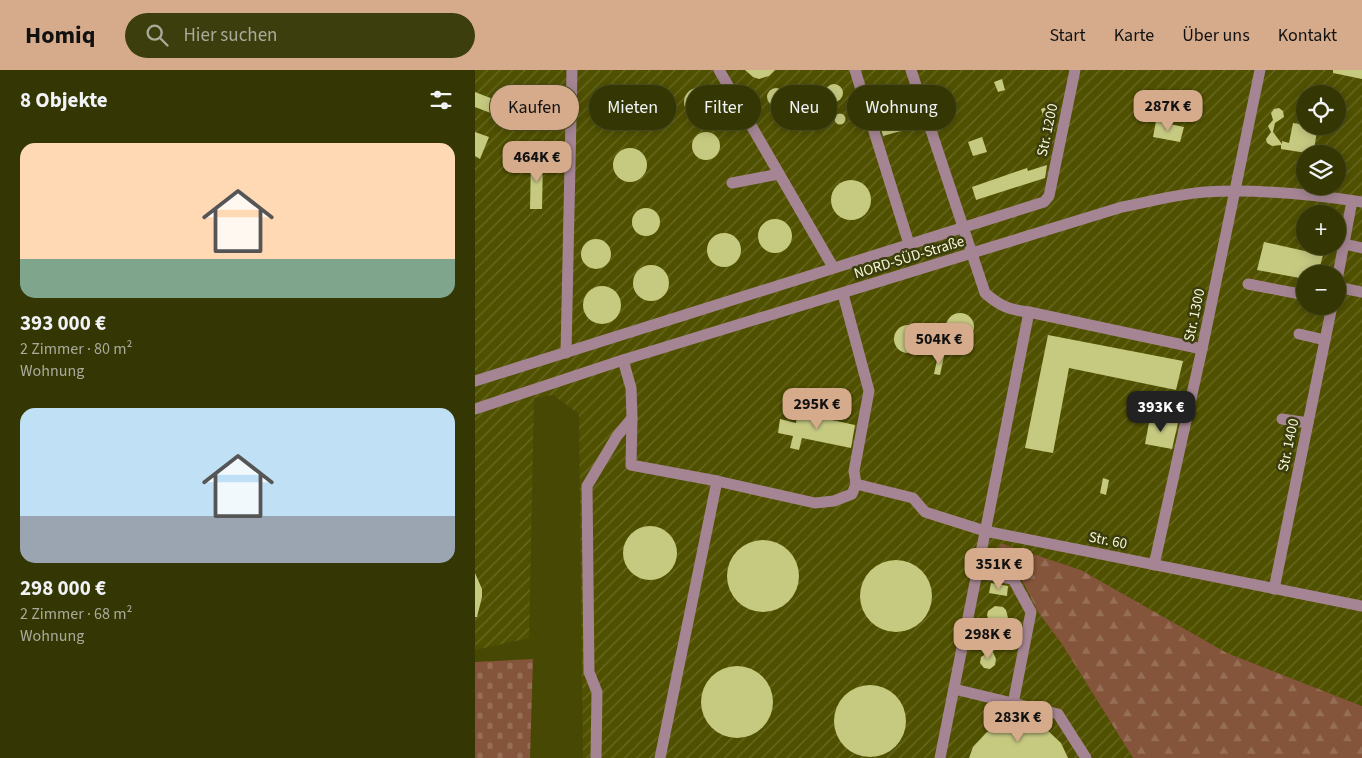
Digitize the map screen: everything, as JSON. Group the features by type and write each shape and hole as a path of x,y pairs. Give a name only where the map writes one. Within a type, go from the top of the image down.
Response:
{"lane":[{"path":"567,353 572,70"},
{"path":"719,70 833,267"},
{"path":"855,70 909,244"},
{"path":"911,70 985,293 994,301 1010,310 1029,312 1202,350"},
{"name":"Str. 1200","path":"963,227 1044,202 1049,196 1075,70"},
{"name":"Str. 1300","path":"1154,565 1202,350 1260,70"},
{"path":"732,183 779,174"},
{"name":"NORD-SÜD-Straße","path":"475,409 623,360 1122,207 1204,192 1234,191 1357,201"},
{"path":"1346,237 1357,201"},
{"path":"475,381 963,227"},
{"path":"1346,244 1362,248"},
{"path":"1248,284 1296,293"},
{"path":"1346,289 1362,292"},
{"path":"623,360 631,388 631,465 717,481 815,503 834,501 852,494 856,484 854,471 869,391 843,294"},
{"path":"940,758 1029,312"},
{"name":"Str. 1400","path":"1274,589 1330,315"},
{"path":"1299,334 1325,340"},
{"path":"596,758 597,692 589,672 587,486 617,436 632,418"},
{"path":"1283,419 1308,423"},
{"path":"660,758 717,481"},
{"name":"Str. 60","path":"856,484 913,498 925,512 985,530 1362,606"},
{"path":"978,573 1013,579 1031,612 1013,704"},
{"path":"954,690 1058,714 1086,758"}],"shaded area":[{"path":"475,70 1362,70 1362,706 1227,653 1081,570 1000,543 996,567 1020,576 1038,612 1062,644 1133,758 583,758 579,414 553,395 534,398 529,638 475,650"}],"green space":[{"path":"1000,543 1081,570 1227,653 1362,706 1362,758 1133,758 1062,644 1038,612 1020,576 996,567"},
{"path":"533,659 530,758 475,758 475,662"}],"building":[{"path":"745,70 775,70 769,76 759,79 753,77"},
{"path":"1333,70 1362,70 1362,79 1333,73"},
{"path":"1002,79 1005,90 998,92 994,82"},
{"path":"837,85 842,90 842,96 837,101"},
{"path":"771,90 771,104 767,97"},
{"path":"475,92 490,98 490,113 475,107"},
{"path":"686,95 686,109 684,102"},
{"path":"1049,106 1055,131 1049,133 1041,109"},
{"path":"1279,108 1283,111 1284,117 1275,123 1273,132 1282,144 1282,141 1289,143 1293,123 1296,124 1296,135 1317,135 1315,145 1296,145 1296,151 1281,149 1281,145 1272,146 1267,143 1266,139 1271,132 1268,126 1273,120 1271,113 1274,109"},
{"path":"840,113 845,117 844,123 840,125 837,124 837,114"},
{"path":"1156,121 1184,127 1180,142 1153,137"},
{"path":"881,130 904,130 883,136"},
{"path":"475,132 489,137 480,159 475,156"},
{"path":"706,132 716,136 720,146 716,156 706,160 696,156 692,146 696,136"},
{"path":"982,137 987,152 973,156 968,142"},
{"path":"630,148 642,153 647,165 642,177 630,182 618,177 613,165 618,153"},
{"path":"531,157 543,157 542,209 530,209"},
{"path":"1047,165 1045,178 976,200 972,187 1027,168 1028,171"},
{"path":"855,180 862,183 868,189 871,200 870,208 862,217 855,220 847,220 840,217 832,208 831,196 834,189 843,181"},
{"path":"646,208 656,212 660,222 656,232 646,236 636,232 632,222 636,212"},
{"path":"775,219 787,224 792,236 787,248 775,253 763,248 758,236 763,224"},
{"path":"724,233 736,238 741,250 736,262 724,267 712,262 707,250 712,238"},
{"path":"596,239 606,244 611,254 606,264 596,269 586,264 581,254 586,244"},
{"path":"1264,242 1296,249 1296,255 1323,255 1320,265 1296,265 1296,277 1257,270"},
{"path":"651,265 663,271 669,283 663,295 651,301 639,295 633,283 639,271"},
{"path":"602,286 616,291 621,305 616,319 602,324 588,319 583,305 588,291"},
{"path":"960,313 970,317 974,327 970,337 960,341 950,337 946,327 950,317"},
{"path":"908,325 918,329 922,339 918,349 908,353 898,349 894,339 898,329"},
{"path":"1048,335 1183,361 1176,390 1069,368 1053,453 1025,448"},
{"path":"938,355 944,356 940,375 934,374"},
{"path":"799,403 810,405 809,415 855,425 851,448 802,438 799,450 790,448 793,436 778,433 780,419 796,423"},
{"path":"1150,417 1178,423 1172,449 1145,444"},
{"path":"1103,478 1109,480 1106,495 1100,493"},
{"path":"645,526 655,526 665,530 673,538 677,553 673,568 665,576 655,580 645,580 635,576 627,568 623,558 623,548 627,538 635,530"},
{"path":"763,540 783,546 793,556 799,576 793,596 783,606 763,612 743,606 733,596 727,576 733,556 743,546"},
{"path":"903,560 922,570 930,582 932,596 930,610 922,622 910,630 889,632 870,622 862,610 860,589 870,570 882,562"},
{"path":"475,573 482,589 477,617 475,617"},
{"path":"991,583 1008,586 1007,596 989,593"},
{"path":"995,606 1003,607 1008,618 1003,625 995,628 989,622 987,615 988,611"},
{"path":"975,623 978,624 973,648 970,647"},
{"path":"994,632 999,637 1000,643 997,648 988,652 983,640 987,635"},
{"path":"992,650 996,659 995,665 990,669 984,668 980,663 981,657"},
{"path":"737,666 757,672 767,682 773,702 767,722 757,732 737,738 717,732 707,722 701,702 707,682 717,672"},
{"path":"877,685 896,695 904,707 906,721 904,735 896,747 884,755 863,757 844,747 836,735 834,714 844,695 856,687"},
{"path":"1027,722 1046,729 1061,743 1068,758 969,758 973,747 987,732 1006,723"}]}
